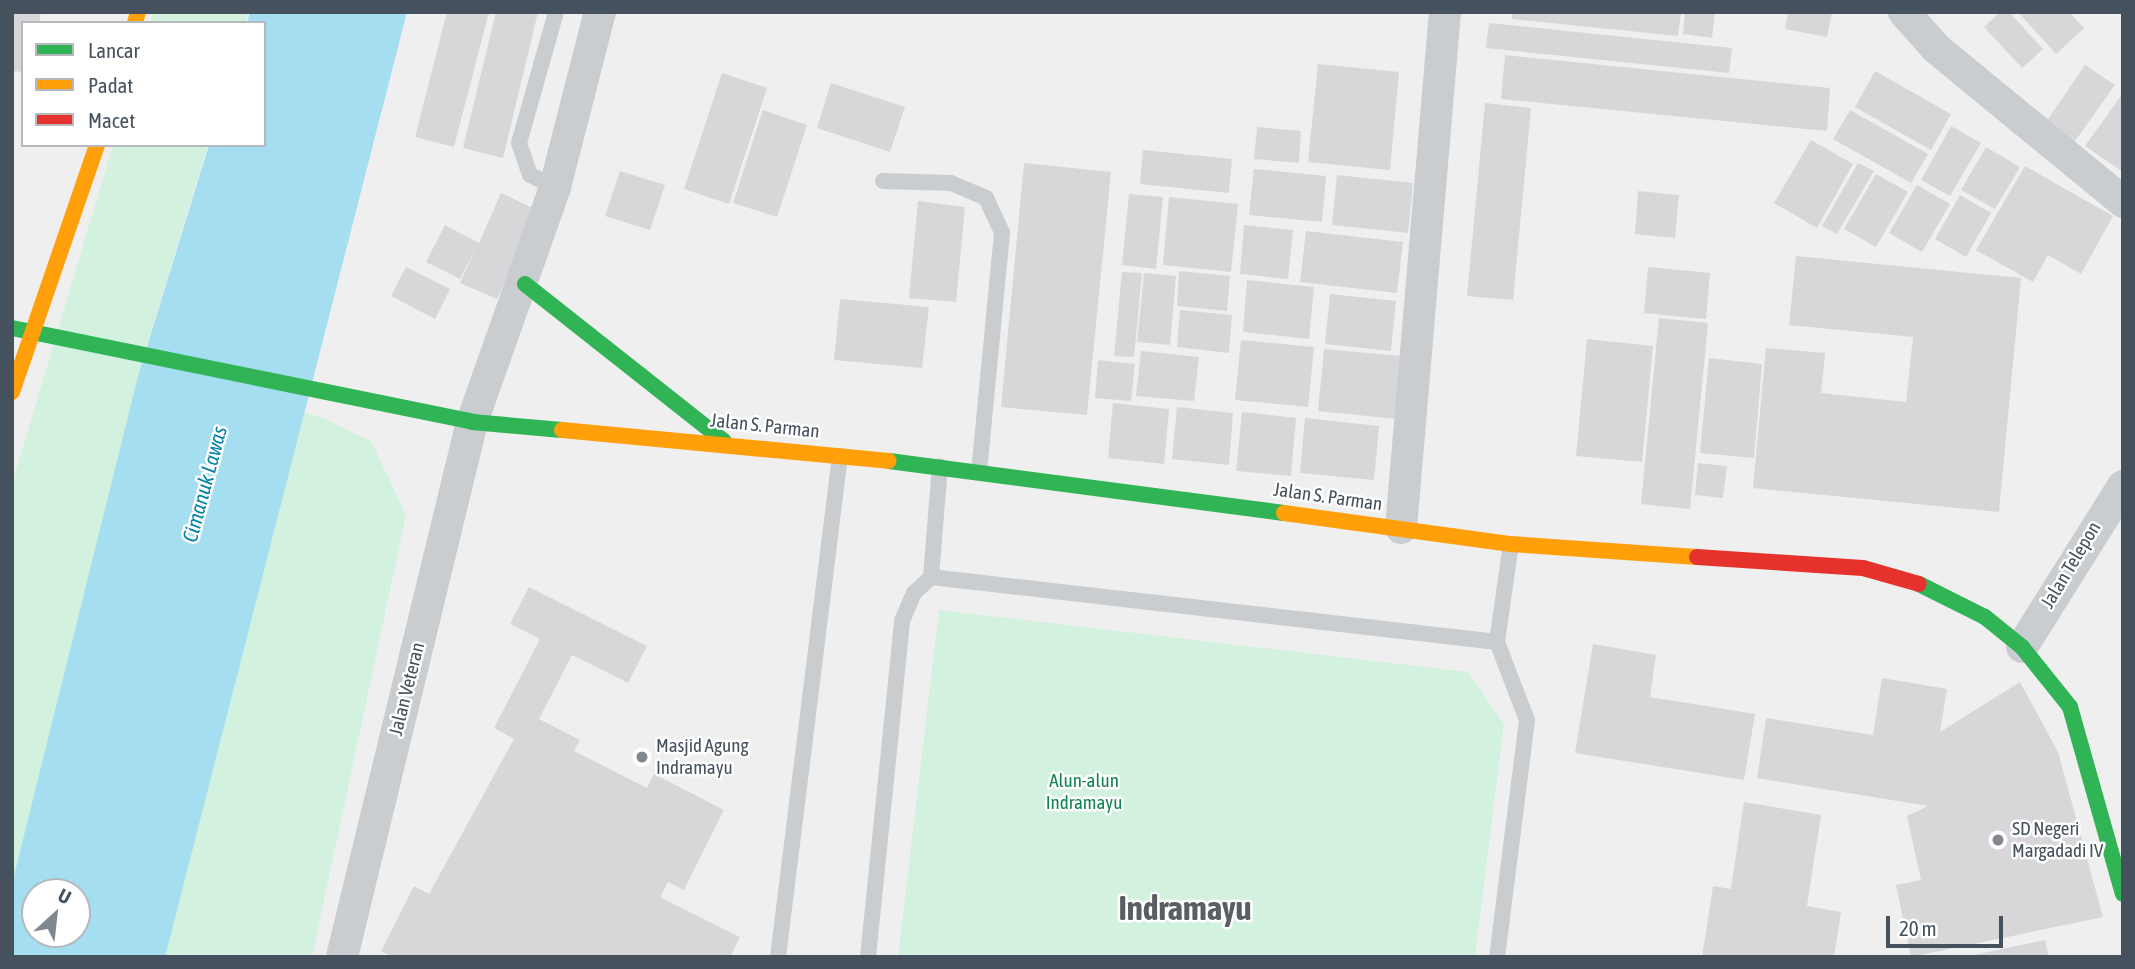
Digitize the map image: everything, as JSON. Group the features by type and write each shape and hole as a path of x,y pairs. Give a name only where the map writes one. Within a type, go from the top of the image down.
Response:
{"main road":[{"path":"12,392 29,332 96,147"},
{"path":"525,284 724,441"},
{"name":"Jalan S. Parman","path":"12,328 344,392 472,422 724,441 940,466 1511,544 1863,568 1925,586 1984,617 2022,647 2070,707 2123,894"}],"street":[{"name":"Jalan Veteran","path":"342,957 472,422 525,284 555,187 600,12"},
{"path":"1401,528 1445,12"},
{"path":"1919,18 2123,202"},
{"name":"Jalan Telepon","path":"2022,647 2123,486"}],"lane":[{"path":"555,187 530,176 519,143 556,12"},
{"path":"883,181 951,183 986,198 1002,233 979,471"},
{"path":"778,957 840,455"},
{"path":"868,957 902,621 914,593 931,577 940,466"},
{"path":"1497,957 1527,720 1497,642 1511,544"},
{"path":"931,577 1497,642"}],"green space":[{"path":"153,12 249,12 246,21 151,21"},
{"path":"112,147 207,147 137,378 318,416 371,441 406,515 312,957 12,957 12,484"},
{"name":"Alun-alun Indramayu","path":"939,610 1468,672 1504,724 1475,957 898,957"}],"water":[{"name":"Cimanuk Lawas","path":"250,12 407,12 165,957 12,957 12,884 138,376 208,147 266,147 266,21 248,21"}],"building":[{"path":"12,12 41,12 39,21 21,21 21,72 12,71"},
{"path":"447,12 489,12 454,147 415,137"},
{"path":"496,12 538,12 503,158 463,148"},
{"path":"1512,12 1681,12 1678,36 1512,19"},
{"path":"1685,12 1715,12 1712,38 1683,34"},
{"path":"1788,12 1832,12 1827,37 1785,29"},
{"path":"2000,12 2009,12 2043,49 2022,68 1984,27"},
{"path":"2018,12 2069,12 2084,28 2056,54"},
{"path":"1489,23 1732,48 1729,73 1486,48"},
{"path":"1505,55 1830,88 1827,131 1501,99"},
{"path":"1318,64 1399,72 1390,170 1308,162"},
{"path":"2085,65 2115,85 2070,148 2042,128"},
{"path":"1875,71 1951,114 1931,150 1855,107"},
{"path":"722,73 767,88 729,204 684,189"},
{"path":"831,83 905,107 890,152 817,128"},
{"path":"2123,93 2123,172 2085,146"},
{"path":"1485,103 1531,108 1513,300 1467,296"},
{"path":"763,110 807,125 777,217 733,203"},
{"path":"1850,110 1928,154 1911,183 1833,139"},
{"path":"1951,126 1981,143 1950,196 1921,180"},
{"path":"1257,127 1301,131 1299,163 1254,159"},
{"path":"1811,140 1853,164 1817,228 1774,203"},
{"path":"1986,147 2020,167 1995,209 1961,190"},
{"path":"1143,150 1232,159 1229,193 1140,184"},
{"path":"1024,163 1111,172 1087,415 1001,407"},
{"path":"1858,163 1874,171 1837,234 1822,226"},
{"path":"2025,166 2113,216 2081,274 2048,255 2033,282 1976,250"},
{"path":"1254,169 1326,176 1322,222 1249,215"},
{"path":"620,171 665,185 650,230 605,216"},
{"path":"1876,174 1908,192 1876,247 1844,229"},
{"path":"1337,175 1413,183 1408,233 1332,225"},
{"path":"1917,185 1950,204 1922,252 1889,233"},
{"path":"1638,191 1679,195 1675,238 1635,234"},
{"path":"501,193 537,210 497,299 460,283 477,245 460,279 426,262 445,225 479,243"},
{"path":"1129,194 1163,197 1156,269 1122,265"},
{"path":"1960,195 1991,213 1966,257 1935,239"},
{"path":"1169,197 1238,204 1231,272 1163,265"},
{"path":"918,201 965,207 956,302 909,298"},
{"path":"1244,225 1293,230 1288,279 1240,274"},
{"path":"1306,231 1403,242 1397,293 1300,282"},
{"path":"1796,256 2021,278 1999,512 1753,488 1766,348 1825,353 1821,393 1906,402 1913,337 1789,325"},
{"path":"406,267 450,289 435,319 391,296"},
{"path":"1648,267 1710,273 1706,319 1644,313"},
{"path":"1179,271 1230,276 1227,311 1177,306"},
{"path":"1122,272 1142,273 1134,357 1114,356"},
{"path":"1144,273 1176,276 1170,345 1137,342"},
{"path":"1247,280 1314,287 1309,339 1243,332"},
{"path":"1330,294 1396,301 1391,351 1325,344"},
{"path":"840,299 929,307 922,368 834,360"},
{"path":"1180,310 1232,315 1229,353 1177,347"},
{"path":"1659,318 1708,323 1690,509 1641,504"},
{"path":"1587,339 1653,346 1642,462 1576,456"},
{"path":"1241,340 1314,347 1308,407 1235,400"},
{"path":"1324,349 1401,356 1396,419 1318,411"},
{"path":"1141,351 1199,357 1194,401 1136,396"},
{"path":"1709,358 1762,364 1754,458 1700,453"},
{"path":"1098,360 1135,364 1131,401 1095,398"},
{"path":"1113,403 1169,409 1164,464 1108,458"},
{"path":"1177,407 1233,413 1229,465 1172,459"},
{"path":"1242,412 1296,418 1291,476 1236,471"},
{"path":"1305,418 1379,426 1374,480 1300,473"},
{"path":"1698,463 1727,466 1723,498 1695,495"},
{"path":"529,587 647,646 628,683 572,655 539,719 580,740 574,751 647,788 654,774 724,810 684,890 668,882 660,897 740,937 730,957 393,957 381,951 414,886 429,894 514,739 494,728 540,639 510,624"},
{"path":"1593,644 1656,655 1650,697 1755,714 1744,780 1575,753"},
{"name":"SD Negeri Margadadi IV","path":"1882,678 1947,689 1940,732 2020,682 2058,752 2103,917 1911,957 1896,885 1921,880 1907,816 1928,806 1757,778 1766,718 1873,735"},
{"path":"1744,802 1821,815 1807,906 1841,912 1834,957 1702,957 1713,886 1731,889"},
{"path":"2045,940 2049,957 1969,957 1969,956"}],"traffic: fast":[{"path":"525,284 724,441"},
{"path":"12,328 472,422 562,430"},
{"path":"889,461 1284,513"},
{"path":"1919,584 1985,617 2022,647 2070,707 2123,894"}],"traffic: slow":[{"path":"136,21 138,12"},
{"path":"12,392 96,147"},
{"path":"562,430 889,461"},
{"path":"1284,513 1511,544 1697,557"}],"traffic: jam":[{"path":"1697,557 1863,568 1919,584"}],"place":[{"name":"Masjid Agung Indramayu","path":"642,757"},
{"name":"SD Negeri Margadadi IV","path":"1998,840"}],"district":[{"name":"Indramayu","path":"1185,909"}]}
